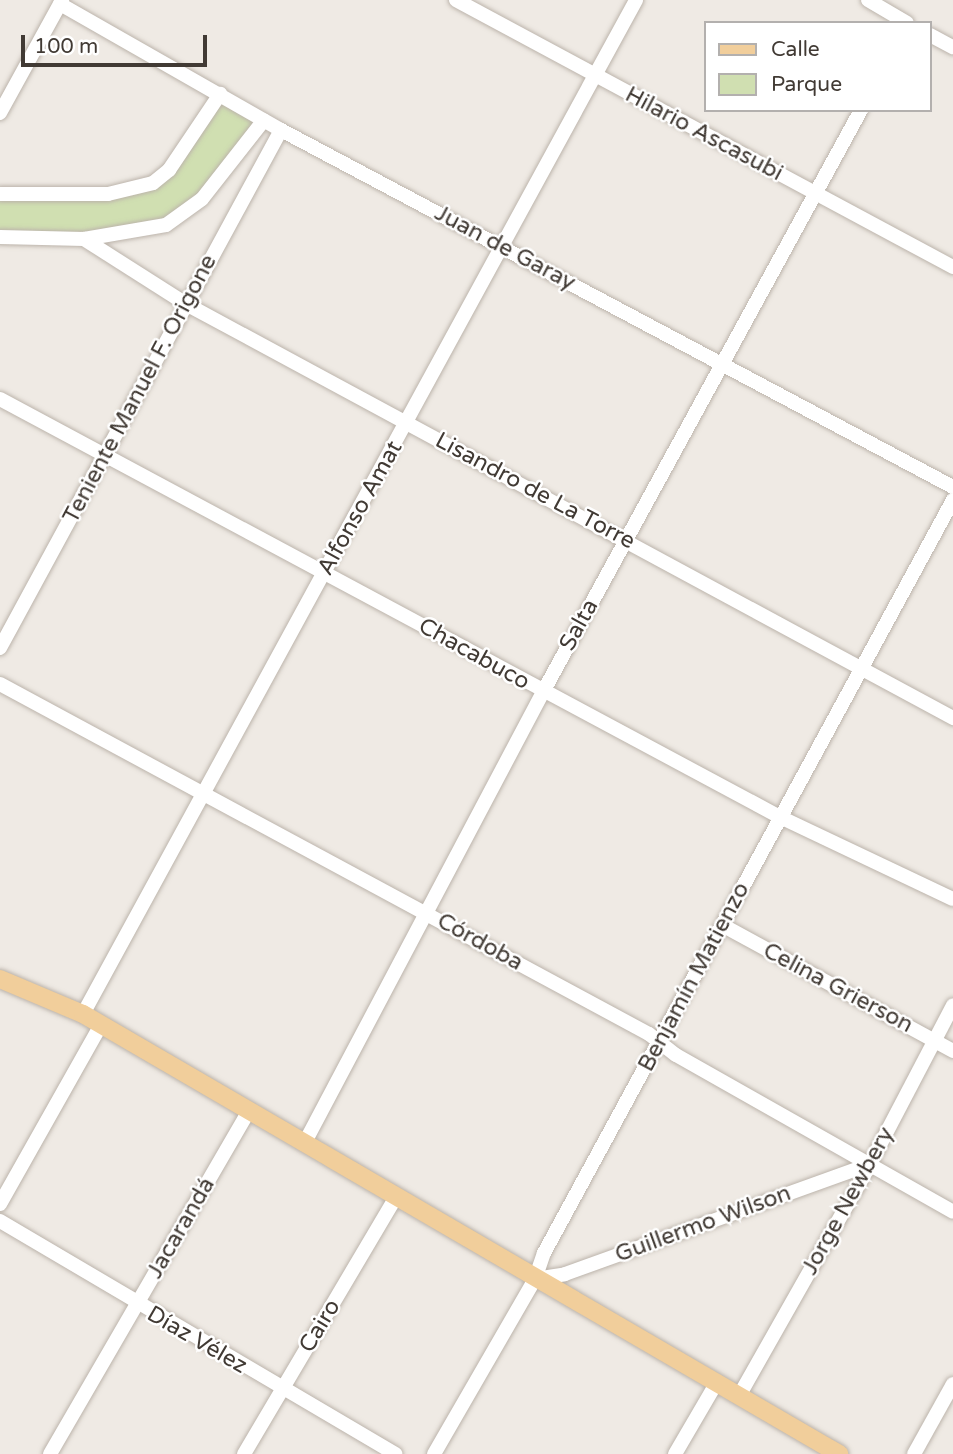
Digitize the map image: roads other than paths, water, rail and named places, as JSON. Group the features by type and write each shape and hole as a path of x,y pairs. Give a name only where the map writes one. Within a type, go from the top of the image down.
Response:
{"main road":[{"path":"0,979 83,1014 839,1454"}],"street":[{"name":"Hilario Ascasubi","path":"456,0 953,267"},
{"name":"Alfonso Amat","path":"83,1014 636,0"},
{"path":"869,0 904,21"},
{"path":"1,108 61,2"},
{"name":"Juan de Garay","path":"61,2 281,130 504,246 953,487"},
{"path":"932,36 953,47"},
{"path":"0,194 108,194 153,183 169,170 220,94"},
{"name":"Salta","path":"304,1144 543,692 860,112"},
{"path":"0,237 84,239 152,229 178,219 215,184 264,120"},
{"name":"Teniente Manuel F. Origone","path":"0,648 281,130"},
{"name":"Lisandro de La Torre","path":"84,239 186,304 627,539 953,718"},
{"name":"Chacabuco","path":"0,399 780,817 953,899"},
{"name":"Benjamín Matienzo","path":"434,1454 535,1279 544,1253 953,500"},
{"name":"Córdoba","path":"0,684 428,913 659,1041 953,1212"},
{"name":"Celina Grierson","path":"722,925 953,1051"},
{"name":"Jorge Newbery","path":"739,1396 870,1164 953,1005"},
{"path":"0,1204 101,1025"},
{"name":"Jacarandá","path":"50,1454 249,1111"},
{"name":"Guillermo Wilson","path":"535,1279 565,1274 870,1164"},
{"name":"Cairo","path":"244,1454 396,1198"},
{"name":"Díaz Vélez","path":"0,1221 136,1305 396,1454"},
{"path":"675,1454 717,1382"},
{"path":"914,1454 953,1384"}]}
